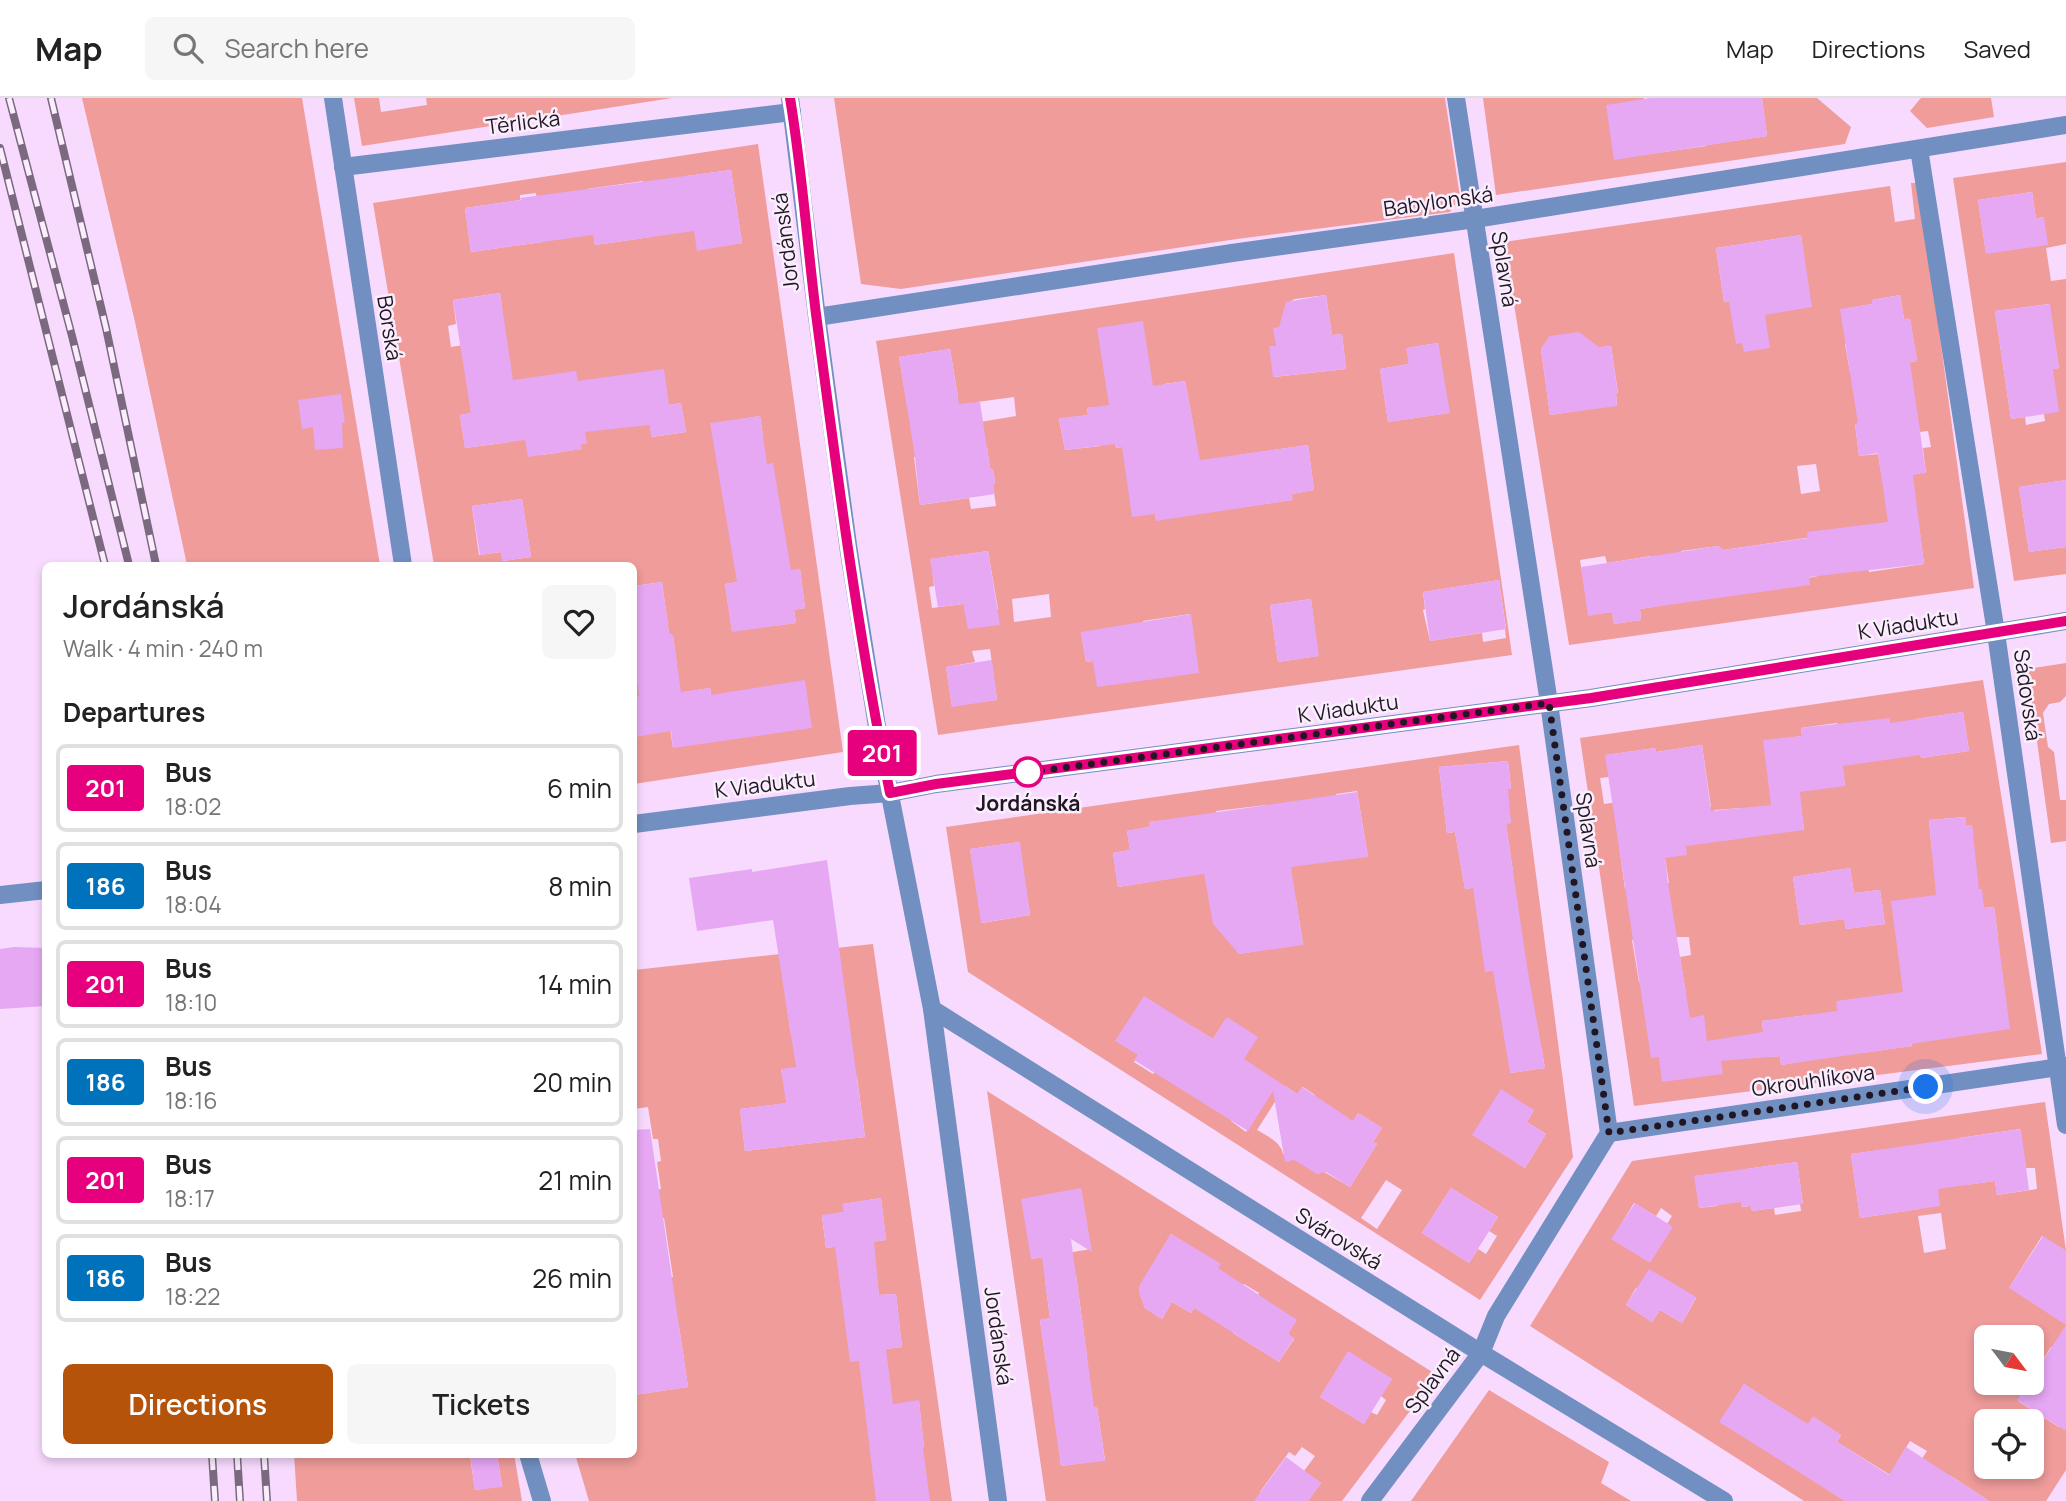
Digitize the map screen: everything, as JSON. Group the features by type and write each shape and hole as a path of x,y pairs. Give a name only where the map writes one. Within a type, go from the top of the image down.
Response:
{"street":[{"name":"Borská","path":"333,98 403,562"},
{"name":"Splavná","path":"1370,1501 1480,1353 1496,1315 1609,1133 1549,703 1456,98"},
{"name":"Těrlická","path":"343,167 791,105"},
{"name":"Jordánská","path":"791,105 849,552 879,738 932,1009 998,1501"},
{"name":"Babylonská","path":"817,317 1232,253 1475,219 2066,125"},
{"name":"Sádovská","path":"1919,149 2062,1067 2066,1125"},
{"name":"K Viaduktu","path":"637,824 890,793 936,784 1549,703 2066,621"},
{"path":"0,895 42,890"},
{"name":"Svárovská","path":"932,1009 1480,1353 1724,1501"},
{"name":"Okrouhlíkova","path":"1609,1133 2062,1067"},
{"path":"529,1458 541,1501"}],"shaded area":[{"path":"82,98 302,98 379,562 186,562 135,322"},
{"path":"354,98 379,98 381,112 427,105 426,98 672,98 362,146"},
{"path":"834,98 1445,98 1460,197 1450,212 1237,239 901,289 861,284"},
{"path":"1483,98 1644,98 1615,159 1706,146 1699,98 1707,145 1767,136 1762,98 1817,98 1851,127 1845,144 1496,195"},
{"path":"1921,98 1991,98 1994,117 1927,128 1910,111"},
{"path":"758,144 843,752 637,784 637,736 644,735 637,696 637,672 677,665 673,636 669,633 662,582 637,586 637,562 433,562 373,203","holes":["731,170 742,243 698,250 686,176","643,181 651,237 595,245 587,189","536,193 543,242 471,252 465,208 520,200 520,195","500,293 506,338 451,347 448,326 456,324 453,300","469,397 587,443 581,444 581,449 542,455 524,426 510,442 465,448 460,415 471,413","681,403 686,432 652,437 650,425 669,405","760,416 763,436 711,424","522,499 531,557 503,561 501,552 479,555 472,506","800,569 805,608 794,610 796,623 732,631 725,584 767,578","710,688 712,700 673,748 665,695"]},
{"path":"2066,162 2066,244 2046,248 2051,281 2066,279 2066,480 2019,487 2029,552 2066,547 2066,574 2014,581 1953,178","holes":["2032,192 2036,219 2043,217 1986,253 1978,200","2049,304 2059,368 2053,369 2045,421 2026,425 2025,417 2011,419 1995,311"]},
{"path":"1911,183 1919,183 1974,588 1569,645 1504,242 1890,186 1895,222 1915,219","holes":["1801,235 1811,307 1754,298 1724,302 1716,248","1900,295 1904,319 1910,319 1917,361 1850,372 1845,344 1852,342 1848,308 1872,304 1872,300","1550,336 1592,348 1611,346 1618,393 1617,405 1550,415 1541,349","1917,415 1920,432 1928,431 1931,447 1923,448 1926,473 1881,473 1878,454 1859,456 1855,424","1816,464 1820,491 1801,494 1797,466","1918,518 1924,564 1869,572 1862,526","1812,537 1818,576 1689,601 1681,551 1718,546 1723,550","1605,556 1607,563 1651,556 1659,606 1640,609 1641,620 1614,624 1612,612 1589,615 1580,560"]},
{"path":"1454,253 1512,655 938,735 876,341","holes":["1326,295 1332,335 1342,334 1346,369 1274,377 1270,347 1276,346 1286,304 1295,299","1438,343 1449,413 1388,422 1380,369 1409,364 1407,348","950,349 958,397 907,405 899,357","1185,381 1195,434 1116,448 1113,427 1171,423 1164,384","1014,397 1016,416 980,422 977,402","1097,407 1101,446 1065,450 1059,419 1088,415 1087,408","1308,445 1314,490 1292,494 1292,500 1156,520 1155,514 1238,455","987,447 995,482 993,485 996,506 971,509 969,498 920,505 914,457","988,551 998,609 973,613 971,603 932,608 929,587 934,586 931,559","1499,580 1506,638 1483,642 1482,633 1430,641 1423,610 1423,592","1049,594 1051,617 1014,622 1012,599","1311,599 1318,656 1278,662 1270,605","1190,614 1151,678 1143,621","1081,632 1149,679 1093,661 1086,662","990,649 997,700 952,706 946,667 975,662 972,651"]},
{"path":"2066,663 2066,696 2060,702 2049,704 2043,713 2048,747 2054,752 2060,800 2066,800 2066,841 2051,843 2027,669"},
{"path":"1983,680 2042,1054 1634,1106 1580,738","holes":["1963,712 1969,751 1921,758 1916,719","1837,723 1845,786 1763,741 1802,736 1801,728","1702,745 1711,807 1649,816 1646,798 1604,804 1600,778 1609,777 1606,755 1655,748 1656,752","1741,808 1742,815 1801,808 1804,829 1721,841 1714,810","1965,817 1966,825 1972,825 1973,839 1932,852 1929,820","1684,837 1665,858 1669,883 1625,889 1619,846","1850,868 1854,893 1880,890 1885,924 1846,929 1844,919 1800,925 1793,877","1994,907 1998,937 1954,944 1983,908","1689,937 1691,955 1680,957 1686,994 1651,1000 1649,982 1639,982 1632,940","1808,1015 1811,1060 1781,1065 1780,1056 1766,1057 1762,1021","1907,1015 1912,1046 1862,1053"]},
{"path":"1519,745 1573,1157 1480,1300 968,972 946,827","holes":["1508,761 1511,788 1499,790 1511,821 1506,824 1513,872 1489,877 1490,885 1465,889 1455,832 1447,833 1439,767","1357,791 1368,857 1336,794","1266,805 1274,864 1220,853 1216,811","1166,820 1174,878 1118,887 1113,853 1130,850 1127,831 1149,827 1149,822","1019,842 1030,915 982,923 970,849","1296,900 1303,944 1239,954 1212,914","1227,1017 1192,1086 1159,1066 1153,1074 1134,1062 1138,1055 1195,1028 1213,1039","1536,1019 1545,1068 1510,1073","1262,1072 1278,1082 1246,1132 1231,1121","1285,1086 1297,1094 1303,1087 1315,1095 1311,1102 1350,1127 1358,1113 1382,1128 1373,1142 1377,1144 1350,1187 1300,1158 1293,1160 1283,1154 1277,1143 1257,1130","1534,1110 1527,1122 1546,1134 1525,1168 1473,1135","1386,1180 1402,1190 1377,1229 1361,1218","1451,1188 1498,1217 1489,1231 1497,1236 1486,1254 1478,1249 1469,1263 1422,1233"]},
{"path":"873,944 952,1501 589,1501 576,1458 637,1458 637,1395 688,1387 679,1326 637,1332 637,1283 673,1277 664,1218 637,1222 637,1193 661,1189 657,1162 661,1161 658,1139 653,1139 648,1107 637,1109 637,970","holes":["781,967 849,1028 791,1035","781,1070 857,1077 865,1137 745,1151 740,1109 788,1103","881,1198 886,1240 826,1248 822,1216 844,1212 843,1204","877,1279 879,1295 896,1294 902,1347 886,1349 840,1283","919,1401 924,1447 871,1455"]},
{"path":"987,1091 1437,1375 1342,1501 1308,1501 1321,1483 1304,1471 1315,1456 1302,1447 1295,1456 1289,1452 1260,1492 1270,1501 1046,1501","holes":["1081,1189 1091,1249 1031,1259","1171,1234 1220,1264 1191,1313 1172,1302 1162,1319 1145,1308 1139,1292 1144,1284 1142,1282","1076,1275 1087,1356 1046,1362 1040,1320 1050,1318 1045,1280","1244,1284 1296,1320 1288,1334 1294,1339 1279,1362 1233,1333 1227,1310","1348,1352 1392,1379 1381,1396 1386,1400 1377,1415 1371,1412 1364,1424 1320,1397","1097,1407 1105,1460 1061,1466 1054,1413"]},
{"path":"2045,1102 2066,1251 2042,1236 2009,1288 2066,1295 2066,1356 2051,1347 2044,1358 2044,1325 1974,1325 1974,1395 2022,1395 2018,1401 2031,1409 1974,1409 1974,1479 2044,1479 2044,1417 2059,1427 2066,1418 2066,1470 2046,1501 1989,1501 1951,1476 1935,1501 1905,1484 1927,1451 1910,1441 1897,1462 1895,1478 1837,1442 1841,1435 1813,1417 1784,1462 1845,1501 1804,1501 1530,1326 1632,1161","holes":["2020,1129 2026,1168 2035,1168 2037,1189 1997,1195 1995,1181 1965,1185 1959,1138","1910,1146 1919,1209 1860,1218 1851,1154","1797,1162 1803,1204 1800,1204 1801,1211 1775,1215 1774,1208 1752,1211 1751,1206 1742,1207 1737,1176 1746,1169","1712,1174 1717,1206 1699,1208 1695,1176","1634,1203 1656,1216 1661,1208 1672,1216 1667,1224 1612,1239","1941,1213 1946,1249 1924,1253 1918,1216","1655,1273 1696,1298 1682,1323 1660,1310 1652,1322 1626,1305 1636,1288 1644,1292","1744,1384 1781,1408 1720,1422"]},
{"path":"1489,1390 1609,1462 1601,1483 1631,1501 1411,1501"},
{"path":"294,1458 470,1458 475,1490 502,1486 498,1458 515,1458 522,1501 297,1501"}],"building":[{"path":"1650,98 1762,98 1767,136 1614,160 1606,105"},
{"path":"731,170 742,243 697,251 694,231 595,245 593,235 471,252 465,208 521,200 520,198"},
{"path":"2032,192 2036,219 2044,217 2048,245 1986,254 1978,200"},
{"path":"1801,235 1812,307 1765,315 1770,348 1744,352 1742,343 1736,344 1729,302 1724,302 1716,248"},
{"path":"500,293 513,380 576,371 578,381 664,369 669,405 681,403 686,432 651,437 650,425 585,432 587,444 581,444 582,449 528,457 525,440 465,448 460,415 471,413 453,300"},
{"path":"1326,295 1332,335 1342,334 1346,369 1273,377 1269,346 1276,346 1273,328 1279,327 1286,302"},
{"path":"1900,295 1904,319 1910,318 1917,361 1910,362 1926,473 1913,475 1924,564 1809,577 1810,585 1640,609 1641,620 1614,624 1612,612 1588,616 1581,567 1718,546 1723,550 1808,538 1807,532 1888,522 1878,453 1859,456 1855,424 1858,424 1840,309 1872,304 1872,300"},
{"path":"2050,304 2059,368 2053,369 2059,412 2011,419 1995,311"},
{"path":"1143,321 1153,386 1185,381 1200,460 1308,445 1314,490 1292,494 1293,500 1156,521 1155,514 1132,517 1122,447 1116,448 1116,444 1065,450 1059,418 1088,415 1087,408 1109,405 1097,328"},
{"path":"1579,332 1599,347 1611,346 1618,394 1617,406 1550,415 1541,349 1550,336"},
{"path":"1438,343 1450,413 1388,422 1380,369 1409,364 1406,348"},
{"path":"950,349 959,404 980,402 995,494 920,505 899,357"},
{"path":"341,394 345,423 342,423 343,448 315,450 313,427 302,429 298,400"},
{"path":"760,416 767,464 773,463 791,570 800,569 805,608 794,610 796,623 732,632 725,584 737,582 710,423"},
{"path":"2066,480 2066,547 2029,552 2019,487"},
{"path":"522,499 531,557 502,561 501,552 480,555 472,506"},
{"path":"988,551 1000,625 968,629 963,604 938,607 930,559"},
{"path":"1499,580 1506,629 1430,641 1423,592"},
{"path":"662,582 681,692 710,688 711,695 805,680 812,728 673,748 671,731 637,737 637,586"},
{"path":"1311,599 1319,656 1278,662 1270,605"},
{"path":"1191,614 1199,673 1097,687 1093,661 1086,662 1081,632"},
{"path":"992,660 997,700 952,707 946,667"},
{"path":"1963,712 1969,751 1843,766 1845,786 1800,792 1804,830 1686,846 1687,855 1665,858 1668,883 1690,1018 1704,1015 1707,1041 1763,1032 1762,1021 1837,1011 1836,1001 1903,992 1891,901 1936,895 1929,820 1966,817 1966,825 1972,825 1979,889 1982,889 1984,908 1994,907 2010,1029 1781,1065 1780,1056 1721,1061 1723,1074 1662,1082 1659,1057 1651,1058 1605,755 1655,748 1656,752 1702,745 1711,811 1771,805 1763,740 1802,736 1801,728 1890,718 1890,723"},
{"path":"1508,761 1511,823 1506,824 1545,1068 1510,1073 1493,971 1485,972 1473,888 1465,889 1455,832 1447,833 1439,767"},
{"path":"1357,792 1368,857 1291,867 1303,945 1239,954 1213,924 1204,874 1118,887 1113,853 1130,850 1127,831 1149,827 1149,822"},
{"path":"1020,842 1030,915 981,923 970,849"},
{"path":"827,860 865,1137 745,1151 740,1109 786,1103 781,1069 796,1067 773,920 697,931 689,878 752,869 752,872"},
{"path":"1850,868 1854,893 1880,890 1885,924 1846,929 1844,919 1800,925 1793,877"},
{"path":"42,948 42,1006 0,1009 0,949"},
{"path":"1144,996 1213,1039 1227,1017 1258,1037 1244,1059 1297,1094 1302,1087 1353,1121 1358,1113 1382,1128 1373,1142 1377,1144 1350,1187 1326,1172 1317,1174 1294,1160 1285,1162 1273,1091 1248,1131 1134,1060 1138,1055 1115,1041"},
{"path":"1501,1089 1534,1110 1527,1122 1546,1134 1525,1168 1472,1135"},
{"path":"650,1129 688,1387 637,1395 637,1130"},
{"path":"2021,1129 2029,1190 1997,1195 1995,1181 1938,1189 1940,1206 1860,1218 1851,1154"},
{"path":"1797,1162 1803,1204 1752,1211 1751,1206 1741,1207 1741,1202 1699,1208 1694,1176"},
{"path":"1081,1188 1092,1252 1071,1239 1094,1407 1097,1407 1105,1461 1061,1466 1040,1320 1050,1318 1042,1257 1031,1259 1021,1199"},
{"path":"1451,1188 1498,1217 1469,1263 1422,1233"},
{"path":"881,1198 886,1240 874,1242 879,1295 896,1294 902,1347 886,1349 893,1404 919,1400 930,1501 876,1501 859,1361 850,1362 835,1247 826,1248 822,1215 844,1212 842,1204"},
{"path":"1635,1203 1673,1227 1650,1263 1611,1239"},
{"path":"1171,1234 1221,1264 1218,1268 1297,1320 1288,1334 1294,1338 1279,1362 1194,1308 1191,1313 1172,1302 1162,1319 1145,1308 1139,1286"},
{"path":"2043,1236 2066,1251 2066,1325 2009,1288"},
{"path":"1649,1269 1696,1297 1682,1323 1660,1310 1652,1322 1626,1305"},
{"path":"2066,1325 2066,1431 2044,1417 2044,1409 2031,1409 2017,1400 2020,1395 2044,1395 2044,1359"},
{"path":"1348,1351 1392,1379 1364,1424 1320,1397"},
{"path":"1744,1384 1808,1424 1813,1416 1841,1435 1837,1442 1889,1475 1906,1447 1989,1501 1845,1501 1719,1422"},
{"path":"1286,1457 1321,1483 1308,1501 1254,1501"},
{"path":"471,1458 498,1458 502,1487 475,1490"}],"railway":[{"path":"9,98 128,562"},
{"path":"51,98 106,328 155,562"},
{"path":"0,148 104,562"},
{"path":"212,1458 215,1501"},
{"path":"237,1458 240,1501"},
{"path":"264,1458 267,1501"}],"bus line":[{"name":"201","path":"790,98 849,552 890,793 936,784 1591,698 2066,621"}],"place":[{"name":"Jordánská","path":"1028,772"}],"route":[{"path":"1028,772 1016,774 1549,703 1609,1133 1926,1087"}]}
